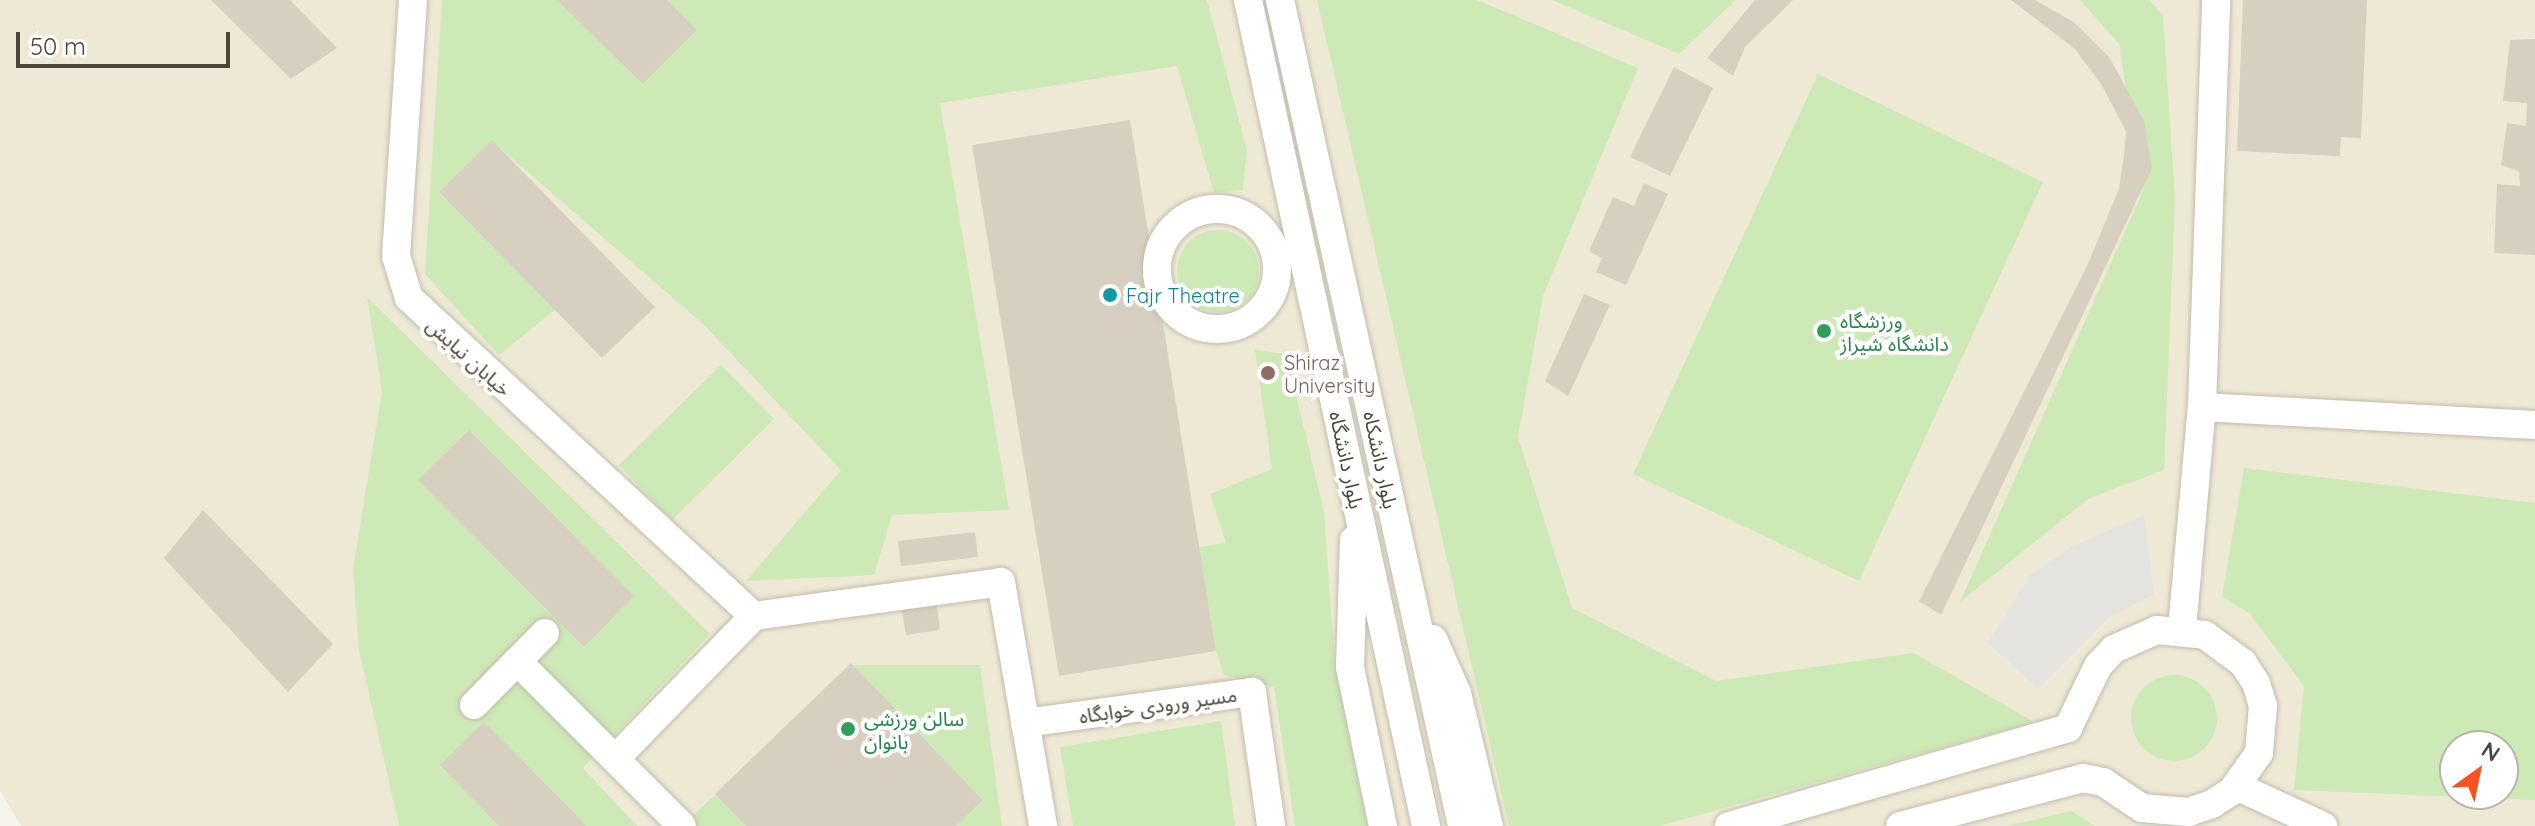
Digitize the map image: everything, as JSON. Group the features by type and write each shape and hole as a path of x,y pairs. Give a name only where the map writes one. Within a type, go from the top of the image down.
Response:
{"street":[{"name":"خیابان نیایش","path":"413,0 396,256 409,298 754,616"},
{"name":"بلوار دانشگاه","path":"1248,0 1426,826"},
{"name":"بلوار دانشکاه","path":"1280,0 1462,826"},
{"path":"2182,629 2202,407 2216,11 2198,0"},
{"path":"1197,212 1238,213 1270,240 1276,259 1271,296 1260,311 1227,328 1190,323 1164,297 1158,279 1165,238 1197,212"},
{"path":"2202,407 2535,425"},
{"path":"1357,504 1350,667 1383,826"},
{"path":"615,759 754,616 1001,582 1043,826"},
{"path":"1409,588 1457,693 1489,826"},
{"path":"1729,826 2068,728 2114,649 2146,633 2182,629 2226,646 2256,683 2264,730 2236,786 2212,804 2165,813 2083,778 1900,826"},
{"path":"474,705 545,633"},
{"path":"517,661 682,826"},
{"name":"مسیر ورودی خوابگاه","path":"1025,723 1252,692 1271,826"},
{"path":"2236,786 2323,826"}],"shaded area":[{"name":"Shiraz University","path":"0,0 2535,0 2535,826 21,826 0,791"},
{"path":"2144,515 2154,594 2108,618 2038,689 1988,643 2029,576 2073,546"}],"green space":[{"path":"442,0 1207,0 1247,150 1243,190 1214,193 1177,66 940,103 1009,510 892,515 874,575 746,581 841,470 703,324 492,141 439,192 555,310 499,355 425,274"},
{"path":"1317,0 1477,0 1638,68 1543,296 1518,437 1572,608 1716,681 1914,653 2034,722 1659,826 1509,826"},
{"path":"1552,0 1736,0 1679,54"},
{"path":"2080,0 2150,0 2163,16 2175,200 2164,470 2088,499 1960,602 2142,193 2119,44"},
{"path":"1818,74 2043,182 1859,581 1633,474"},
{"path":"1218,230 1234,233 1247,242 1256,255 1259,271 1256,287 1247,300 1234,309 1218,312 1202,309 1189,300 1180,287 1177,271 1180,255 1189,242 1202,233"},
{"path":"367,297 710,634 583,768 637,826 399,826 359,650 353,569 382,391"},
{"path":"1255,350 1286,354 1324,511 1335,667 1368,826 1295,826 1274,687 1224,675 1216,651 1199,547 1226,543 1210,494 1272,469"},
{"path":"721,365 774,419 672,520 619,465"},
{"path":"2244,468 2535,503 2535,800 2519,799 2519,730 2439,730 2439,796 2294,790 2304,686 2249,613 2222,597"},
{"path":"853,665 980,665 1002,826 956,826 983,800"},
{"path":"2166,675 2182,675 2205,687 2214,701 2217,718 2214,735 2205,749 2182,761 2166,761 2150,754 2138,742 2131,726 2131,710 2138,694 2150,682"},
{"path":"1221,721 1235,826 1073,826 1060,747"},
{"path":"716,794 746,826 682,826"},
{"path":"2071,811 2095,826 2007,826"}],"building":[{"path":"211,0 290,0 337,48 291,79"},
{"path":"557,0 667,0 697,30 643,84"},
{"path":"1755,0 1793,0 1745,47 1733,76 1707,58"},
{"path":"2011,0 2035,0 2075,23 2109,57 2144,121 2152,168 1941,615 1919,601 2087,266 2119,189 2124,155 2126,131 2101,84 2075,49"},
{"path":"2243,0 2367,0 2361,138 2341,137 2340,156 2237,151"},
{"path":"2535,39 2535,255 2494,253 2497,184 2520,186 2519,171 2501,165 2507,123 2526,126 2527,103 2503,101 2510,40"},
{"path":"1674,67 1713,88 1670,176 1630,157"},
{"path":"1130,120 1216,651 1059,676 972,145"},
{"path":"492,140 655,307 602,358 439,192"},
{"path":"1644,183 1668,194 1626,285 1596,272 1602,258 1589,251 1613,197 1634,206"},
{"path":"1584,294 1610,305 1568,396 1545,381"},
{"path":"469,430 634,596 584,647 418,480"},
{"path":"203,510 333,644 288,692 164,558"},
{"path":"975,532 978,557 901,566 898,541"},
{"path":"936,600 940,630 906,635 901,606"},
{"name":"سالن ورزشی بانوان","path":"851,663 983,800 956,826 746,826 715,794"},
{"path":"484,722 586,826 499,826 440,765"}],"place":[{"name":"Fajr Theatre","path":"1110,295"},
{"name":"ورزشگاه دانشگاه شیراز","path":"1824,331"},
{"name":"Shiraz University","path":"1268,373"},
{"name":"سالن ورزشی بانوان","path":"848,729"}]}
